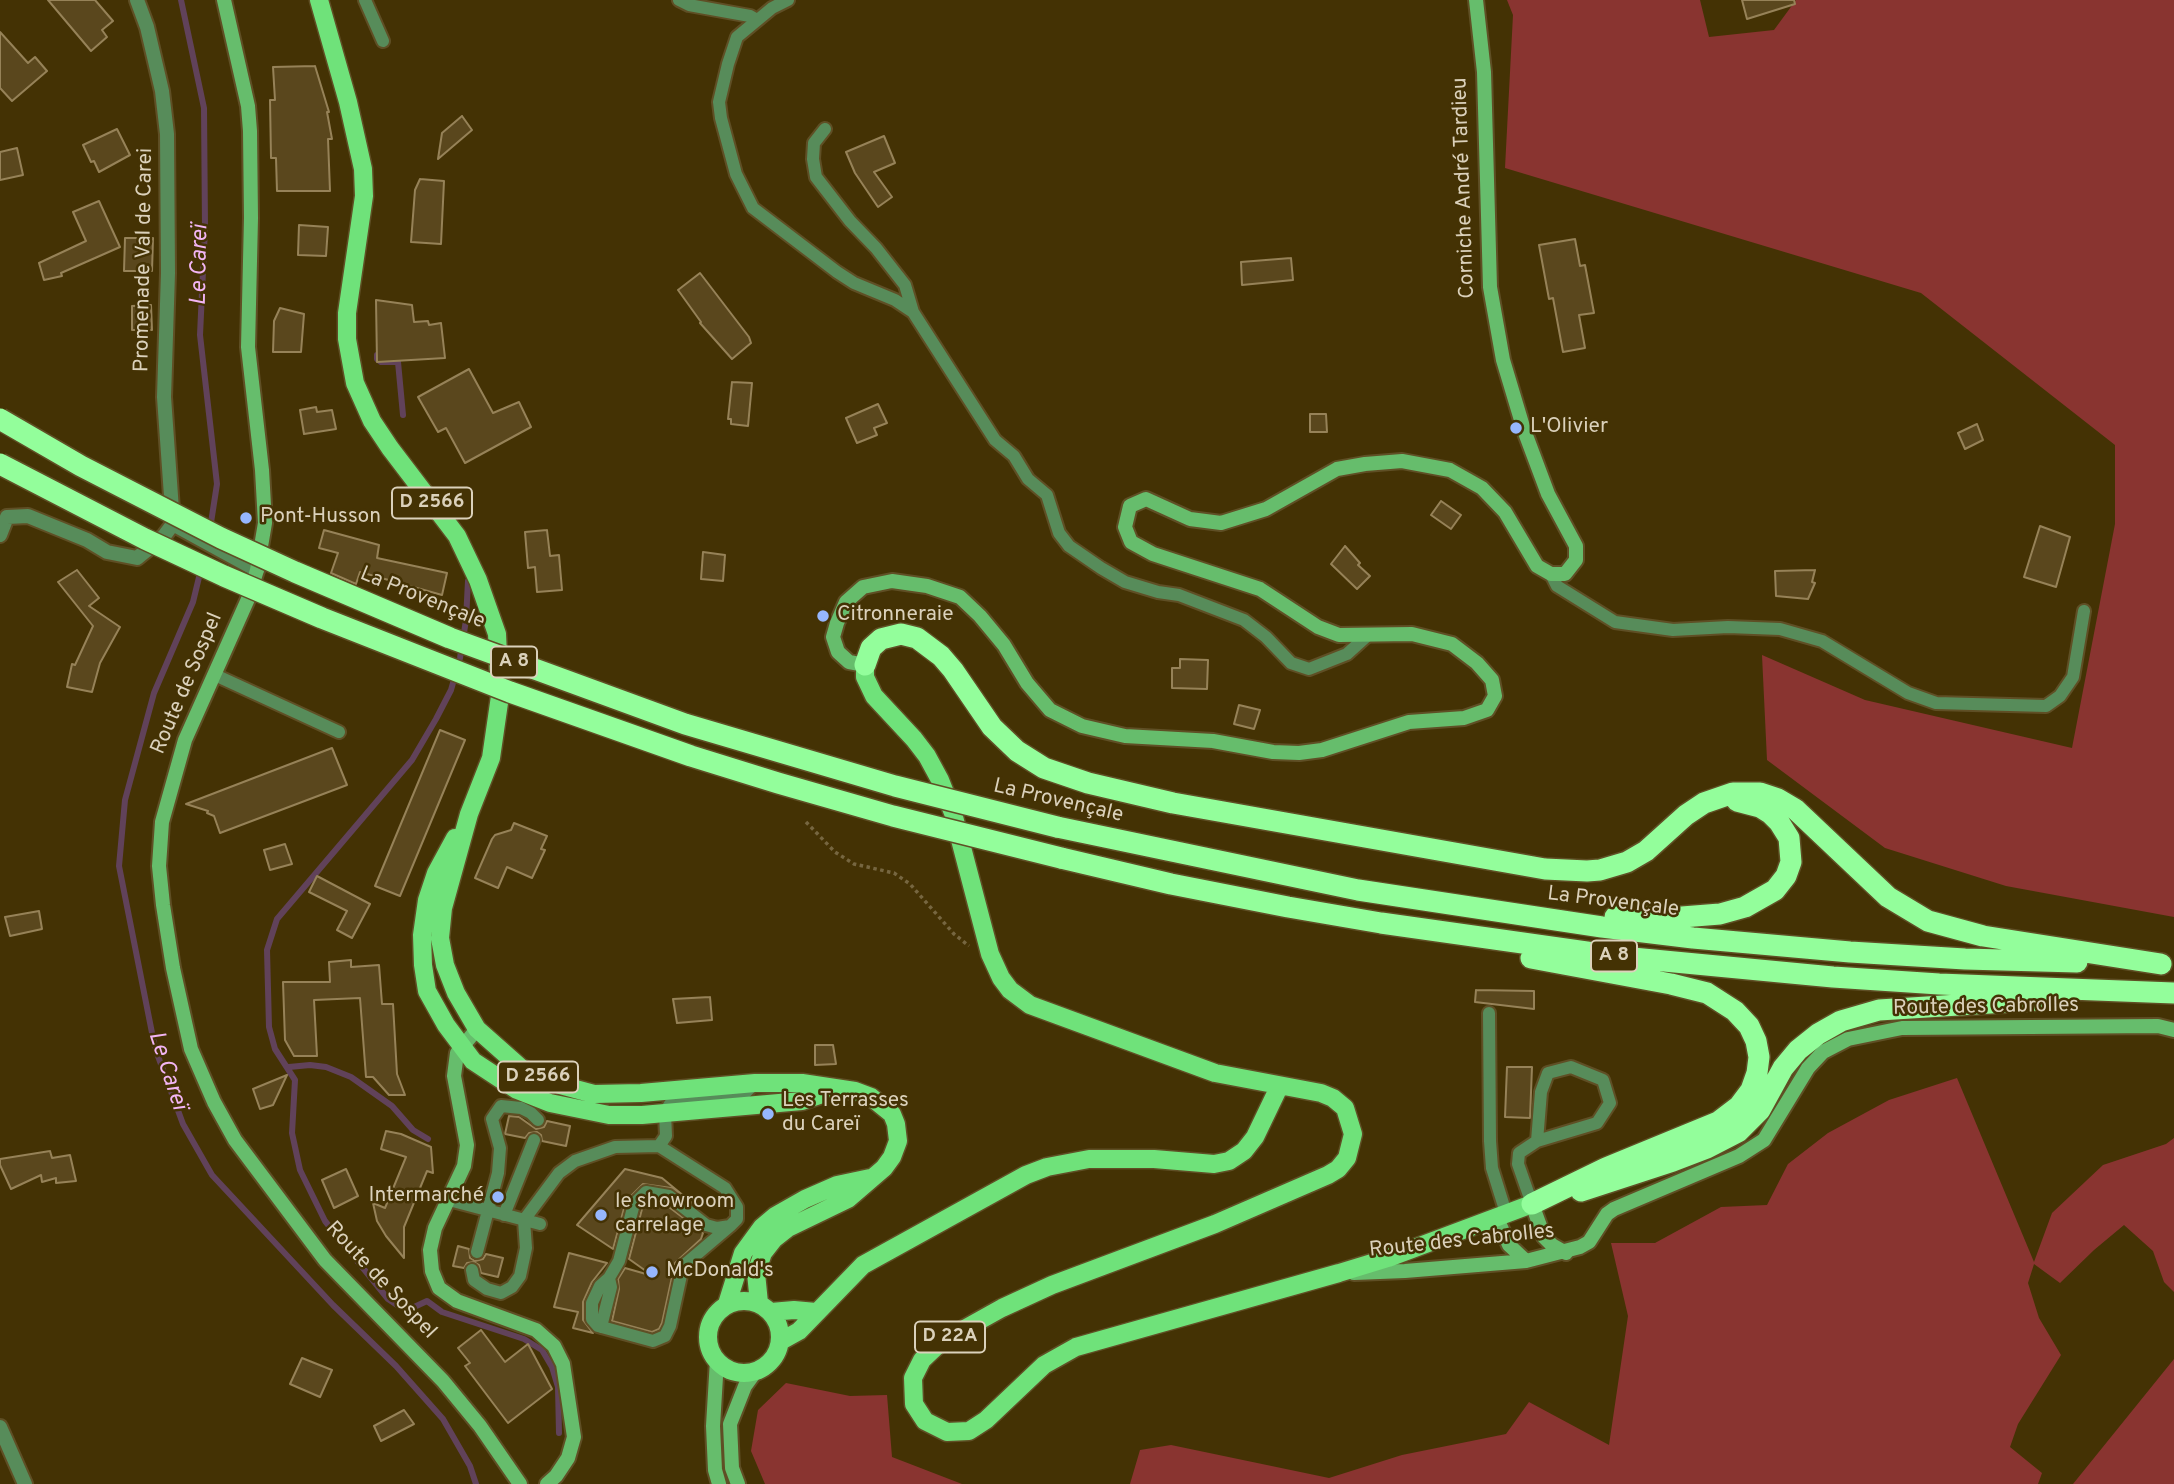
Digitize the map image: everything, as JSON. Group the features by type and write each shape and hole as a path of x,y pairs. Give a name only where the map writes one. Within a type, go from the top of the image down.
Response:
{"highway":[{"name":"La Provençale","path":"0,419 81,466 221,538 450,638 696,727 895,786 1057,827 1346,888 1536,918 1693,938 1965,959 2167,964"},
{"name":"A 8","path":"0,464 121,527 237,581 322,618 510,692 691,756 778,783 893,816 1061,858 1171,884 1381,923 1622,957 1723,968 1940,984 2174,993"},
{"path":"865,665 871,648 881,639 901,634 917,638 941,656 992,727 1017,751 1044,768 1088,783 1173,803 1535,868 1587,871 1627,862 1646,851 1696,809 1714,799 1747,792 1770,796 1785,803 1888,897 1928,921 1983,936 2167,964"},
{"path":"1536,918 1707,916 1733,911 1768,895 1781,883 1791,862 1791,846 1785,830 1760,807 1744,802 1714,799"},
{"path":"1381,923 1498,951 1698,990 1716,997 1735,1011 1753,1034 1758,1049 1757,1073 1751,1090 1730,1114 1701,1130 1606,1168 1532,1204"},
{"path":"1532,1204 1673,1161 1738,1132 1760,1110 1783,1068 1798,1050 1818,1034 1852,1017 1897,1009 2141,993"}],"main road":[{"name":"D 2566","path":"319,0 348,102 363,169 364,196 347,313 347,339 355,383 372,421 457,536 478,580 497,634 500,696 491,758 469,814 443,908 440,938 445,965 456,993 477,1029 521,1068 549,1082 594,1094 641,1093 755,1083 802,1083 871,1097 892,1114 897,1124 898,1141 884,1168 848,1199 788,1228 774,1238 763,1253 756,1273 765,1307"},
{"path":"781,1341 799,1331 863,1265 1026,1175 1047,1167 1089,1159 1117,1158 1214,1164 1229,1161 1244,1151 1255,1137 1279,1087 1215,1073 1030,1004 1010,990 990,954 953,813 940,780 914,739 874,696 865,677 865,665"},
{"name":"D 2566","path":"469,814 436,873 427,900 422,935 427,991 446,1025 473,1061 516,1090 551,1103 609,1115 802,1101 839,1089"},
{"name":"D 22A","path":"1279,1087 1321,1093 1333,1098 1345,1108 1352,1125 1352,1143 1347,1158 1338,1169 1256,1208 1052,1285 960,1330 922,1360 914,1378 914,1405 925,1422 933,1427 956,1433 969,1431 986,1420 1044,1365 1076,1347 1339,1273"},
{"path":"727,1304 743,1253 762,1227 775,1216 805,1199 837,1185 871,1178"},
{"path":"1339,1273 1388,1258 1532,1204"},
{"path":"765,1307 777,1320 781,1341 777,1354 768,1364 756,1371 735,1372 716,1360 710,1349 710,1323 717,1312 727,1304 748,1300 765,1307 816,1312"}],"street":[{"name":"Promenade Val de Carei","path":"137,0 147,27 162,91 167,134 168,273 164,397 173,524"},
{"name":"Route de Sospel","path":"225,0 250,131 248,347 265,507 257,570 243,611 185,740 162,822 160,855 163,905 173,968 191,1049 214,1102 235,1140 326,1261 443,1381 480,1426 520,1484"},
{"name":"Corniche André Tardieu","path":"1476,0 1484,72 1490,287 1500,348 1538,468 1548,494 1576,546 1576,560 1565,574 1551,574"},
{"path":"865,665 849,662 838,652 834,637 846,602 863,587 892,581 927,586 960,597 1004,645 1027,682 1050,710 1082,726 1125,736 1213,741 1273,752 1322,750 1409,722 1464,718 1487,710 1495,696 1492,680 1477,663 1452,644 1412,634 1339,635 1318,627 1260,589 1153,554 1131,541 1125,527 1130,506 1146,499 1190,519 1221,523 1266,509 1337,469 1402,461 1450,470 1482,488 1505,512 1538,566 1551,574"},
{"path":"0,535 7,517 28,516 87,540 107,552 137,558 164,536 173,524 257,570"},
{"name":"Route des Cabrolles","path":"1339,1273 1405,1271 1526,1261 1566,1252 1589,1241 1607,1214 1614,1209 1739,1156 1764,1140 1808,1068 1824,1052 1848,1039 1902,1028 2158,1026 2174,1030"},
{"path":"477,1029 457,1053 454,1076 467,1145 464,1166 435,1228 430,1250 432,1271 439,1288 457,1301 536,1330 554,1346 563,1364 574,1437 568,1458 547,1484"},
{"path":"1532,1204 1544,1237 1552,1245 1566,1252"},
{"path":"1501,1215 1509,1245 1526,1261"},
{"path":"716,1360 714,1448 719,1484"},
{"path":"738,1484 732,1468 730,1424 745,1386 756,1371"},
{"path":"0,1427 25,1484"}],"lane":[{"path":"365,0 383,41"},
{"path":"679,0 689,5 750,16 757,20"},
{"path":"788,0 772,8 737,37 728,64 719,102 736,174 753,208 837,272 854,283 895,299 912,312"},
{"path":"825,130 814,143 816,177 905,285 912,312 995,440 1014,456 1028,479 1047,495 1059,533 1069,545 1101,569 1125,582 1179,595 1244,620 1291,663 1309,669 1347,654 1368,635"},
{"path":"1551,574 1557,586 1615,622 1673,630 1728,627 1780,629 1822,641 1908,693 1936,703 2046,706 2060,696 2073,677 2084,611"},
{"path":"215,675 339,732"},
{"path":"1489,1013 1490,1141 1501,1215"},
{"path":"1532,1204 1518,1164 1519,1153 1537,1141 1597,1123 1610,1103 1603,1080 1571,1067 1548,1073 1541,1092 1537,1141"},
{"path":"659,1146 666,1136 665,1112 670,1104 743,1095 755,1083"},
{"path":"477,1252 498,1173 499,1148 492,1119 500,1105 521,1108 538,1120"},
{"path":"504,1215 534,1140"},
{"path":"472,1270 474,1280 487,1289 501,1293 512,1287 520,1276 526,1248 524,1220 559,1173 575,1161 615,1147 659,1146 725,1188 737,1207 737,1219 730,1226 683,1266 670,1325 665,1336 653,1341 601,1327 592,1319 592,1303 600,1286 609,1278 619,1261 634,1204 646,1192 669,1196 706,1225 717,1228 730,1226"},
{"path":"449,1200 540,1224"}],"path":[{"path":"806,822 835,852 854,864 894,873 910,884 954,934 968,946 990,954"}],"shaded area":[{"path":"1507,0 1700,0 1709,37 1774,30 1796,0 2174,0 2174,917 2006,886 1885,848 1767,760 1762,655 1865,700 2072,748 2115,524 2115,445 1921,293 1505,168 1513,15"},
{"path":"1957,1078 2034,1262 2052,1213 2103,1165 2166,1144 2174,1138 2174,1292 2164,1282 2153,1251 2124,1225 2060,1283 2034,1264 2028,1283 2039,1318 2061,1355 2018,1424 2010,1447 2042,1473 2038,1484 1130,1484 1140,1450 1171,1445 1329,1478 1402,1455 1506,1434 1529,1402 1609,1445 1628,1316 1611,1243 1655,1243 1721,1207 1767,1205 1788,1164 1828,1133 1889,1100"},
{"path":"2174,1359 2174,1484 2073,1484"},
{"path":"786,1383 850,1396 887,1395 892,1457 962,1484 765,1484 751,1451 758,1410"}],"building":[{"path":"48,0 95,0 113,21 102,30 107,37 91,51"},
{"path":"1742,0 1794,0 1795,4 1747,19"},
{"path":"0,32 28,63 35,57 47,71 12,101 0,88"},
{"path":"315,66 329,112 332,139 328,139 330,191 277,191 276,158 271,158 270,100 275,100 273,67"},
{"path":"462,116 472,130 438,159 442,133"},
{"path":"117,129 130,155 99,172 83,145"},
{"path":"884,136 895,163 874,172 892,197 878,207 855,173 846,152"},
{"path":"17,148 23,175 0,180 0,152"},
{"path":"420,179 444,181 441,244 411,242 415,190"},
{"path":"99,201 120,247 61,273 62,276 44,280 39,263 86,241 73,212"},
{"path":"299,225 328,227 326,256 298,255"},
{"path":"125,238 153,238 152,271 124,271"},
{"path":"1575,239 1580,266 1585,265 1594,313 1579,315 1585,348 1563,352 1539,245"},
{"path":"1291,258 1293,280 1242,285 1241,262"},
{"path":"700,273 749,337 751,343 732,359 700,323 678,290"},
{"path":"376,300 412,305 414,322 428,321 429,325 441,323 445,358 377,362"},
{"path":"151,305 152,330 132,330 132,306"},
{"path":"280,308 304,314 301,352 273,352 274,321"},
{"path":"469,369 493,413 519,402 531,427 465,463 446,428 438,432 418,397"},
{"path":"732,382 752,383 748,426 731,424 731,419 728,419"},
{"path":"878,404 887,423 874,428 877,435 857,443 846,418"},
{"path":"316,407 317,412 332,410 336,429 304,434 300,410"},
{"path":"1310,414 1326,414 1327,432 1310,432"},
{"path":"1977,424 1983,440 1965,449 1958,433"},
{"path":"1441,501 1461,515 1451,529 1431,515"},
{"path":"2040,526 2070,537 2056,587 2024,577"},
{"path":"324,530 379,545 377,558 447,573 442,595 360,572 356,584 331,573 338,553 319,548"},
{"path":"547,530 550,556 559,555 562,590 537,592 535,567 528,568 525,532"},
{"path":"1345,546 1360,563 1358,565 1370,576 1357,589 1331,564"},
{"path":"703,552 725,555 723,581 701,579"},
{"path":"77,570 99,598 89,606 120,627 100,663 92,692 67,687 72,664 75,665 93,626 58,582"},
{"path":"1815,570 1812,582 1815,583 1808,599 1776,596 1775,571"},
{"path":"1180,659 1208,660 1207,689 1172,688 1172,668 1180,668"},
{"path":"1239,705 1260,710 1254,729 1234,724"},
{"path":"440,730 465,740 400,896 375,886"},
{"path":"332,748 347,785 220,833 214,816 207,813 208,811 186,804"},
{"path":"514,823 547,836 541,849 545,850 532,878 507,867 498,888 475,878 492,839 495,835 511,830"},
{"path":"285,844 292,864 270,870 264,850"},
{"path":"317,876 370,904 352,938 337,930 347,911 309,892"},
{"path":"39,911 42,929 10,936 5,917"},
{"path":"351,960 351,967 379,965 382,1004 393,1004 397,1074 405,1095 389,1095 373,1077 366,1077 360,998 314,1000 317,1056 294,1056 285,1040 283,982 330,982 329,962"},
{"path":"1476,990 1534,991 1534,1009 1475,1002"},
{"path":"710,997 712,1020 677,1023 673,999"},
{"path":"815,1045 833,1045 836,1064 815,1065"},
{"path":"1507,1067 1532,1067 1530,1118 1505,1117"},
{"path":"287,1075 273,1105 260,1109 253,1089"},
{"path":"509,1116 519,1117 536,1129 544,1127 547,1121 570,1126 566,1146 542,1141 537,1132 529,1133 525,1138 505,1134"},
{"path":"386,1131 401,1134 431,1147 433,1173 427,1171 404,1227 404,1258 377,1221 373,1203 385,1208 406,1157 381,1149"},
{"path":"50,1151 52,1158 70,1155 76,1181 56,1183 56,1178 42,1182 41,1175 11,1189 0,1159"},
{"path":"346,1169 358,1196 334,1208 322,1180"},
{"path":"625,1169 662,1178 696,1206 671,1188 643,1184 626,1201 613,1249 577,1225"},
{"path":"649,1201 665,1204 703,1233 701,1239 675,1263 662,1323 659,1329 652,1332 612,1321 619,1289 618,1279 625,1268 653,1276 629,1259 642,1209"},
{"path":"458,1246 469,1249 470,1258 475,1261 483,1259 486,1254 503,1258 498,1277 481,1273 479,1265 474,1262 467,1263 464,1268 453,1266"},
{"path":"569,1253 607,1263 592,1282 583,1302 583,1320 593,1333 573,1328 578,1312 554,1307"},
{"path":"481,1330 505,1362 528,1344 552,1389 508,1423 465,1366 470,1363 458,1348"},
{"path":"302,1358 332,1370 320,1397 290,1384"},
{"path":"404,1410 414,1424 381,1441 374,1426"}],"waterway":[{"name":"Le Careï","path":"181,0 204,108 205,228 200,335 217,484 210,529"},
{"path":"377,355 381,362 398,362 403,415"},
{"name":"Le Careï","path":"201,569 193,602 154,693 125,800 119,866 155,1048 183,1124 212,1175 333,1305 396,1366 443,1419 470,1466 476,1484"},
{"path":"468,581 460,658 451,690 436,719 412,760 277,919 267,950 269,1027 275,1049 295,1080 292,1133 300,1170 325,1221 388,1299 400,1307 412,1308 427,1301 442,1312 524,1339 542,1350 552,1367 558,1387 559,1433"},
{"path":"289,1067 326,1067 351,1077 392,1106 413,1130 428,1139"}],"place":[{"name":"L'Olivier","path":"1516,428"},
{"name":"Pont-Husson","path":"246,518"},
{"name":"Citronneraie","path":"823,616"},
{"name":"Les Terrasses du Careï","path":"768,1114"},
{"name":"Intermarché","path":"498,1197"},
{"name":"le showroom carrelage","path":"601,1215"},
{"name":"McDonald's","path":"652,1272"}]}
